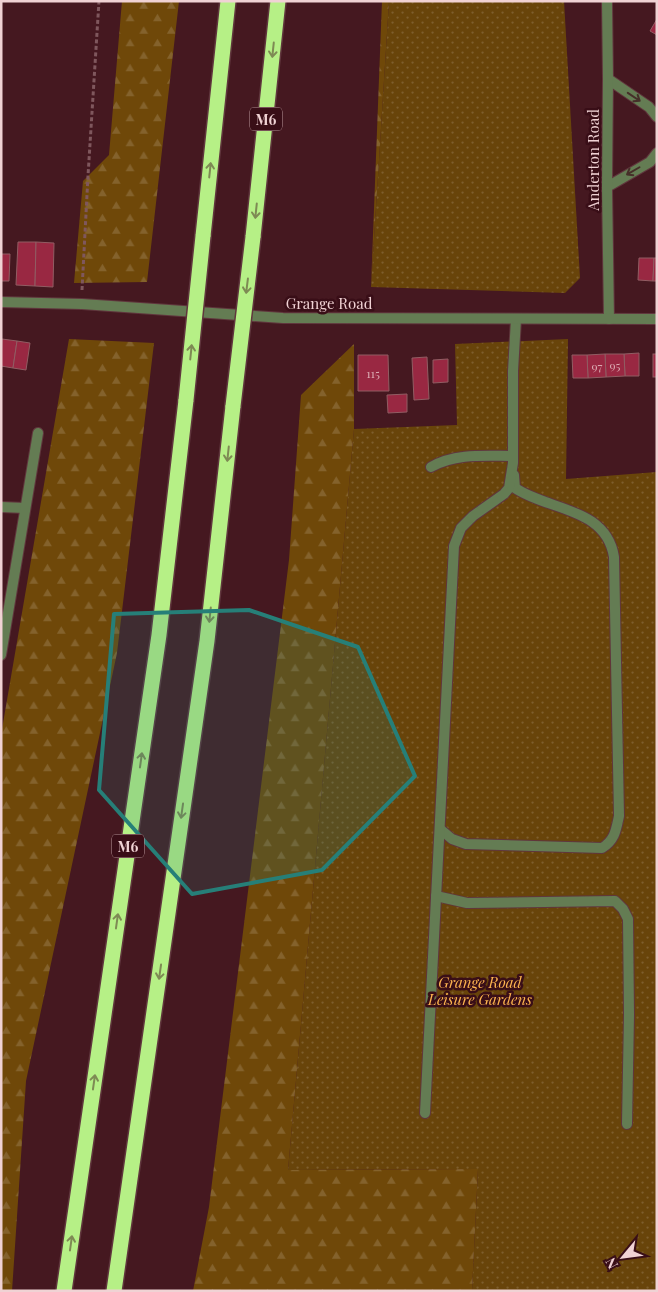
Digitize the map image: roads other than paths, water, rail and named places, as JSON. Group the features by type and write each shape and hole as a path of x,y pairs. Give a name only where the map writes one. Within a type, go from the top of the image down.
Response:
{"highway":[{"name":"M6","path":"64,1291 159,635 228,1"},
{"name":"M6","path":"114,1291 207,640 278,1"}],"street":[{"name":"Anderton Road","path":"607,1 609,319"},
{"path":"608,79 649,107 657,117"},
{"path":"607,187 650,162 657,153"},
{"name":"Grange Road","path":"1,302 82,304 283,318 657,319"},
{"path":"440,829 452,839 466,844 602,848 610,843 615,834 619,816 614,557 612,547 606,535 598,526 577,513 526,495 516,488 513,460 513,371 516,319"},
{"path":"1,655 38,433"},
{"path":"431,467 442,461 464,457 513,460"},
{"path":"425,1113 454,546 460,528 509,488 513,460"},
{"path":"1,507 25,508"},
{"path":"436,896 467,903 615,901 623,909 628,919 627,1124"}],"park label":[{"name":"Grange Road Leisure Gardens","path":"480,990"}]}
